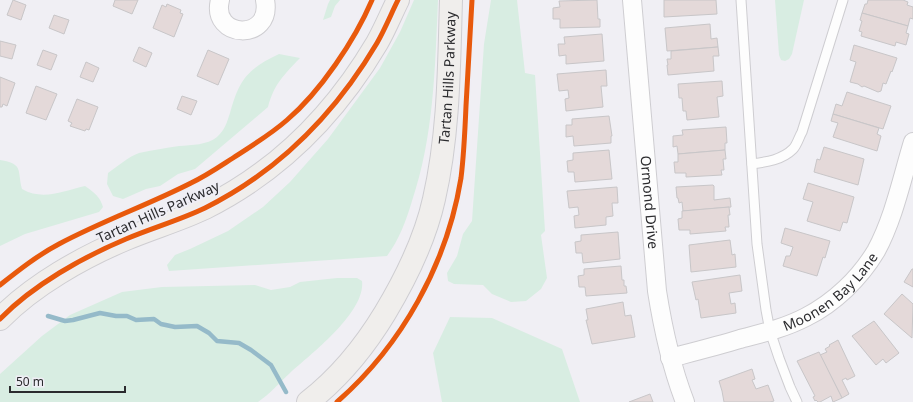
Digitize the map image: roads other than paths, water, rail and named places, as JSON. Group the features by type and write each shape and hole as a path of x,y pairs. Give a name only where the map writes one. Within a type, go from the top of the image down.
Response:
{"street":[{"path":"220,0 219,13 222,20 234,30 242,31 250,30 262,21 266,7 265,0"},
{"name":"Tartan Hills Parkway","path":"0,319 45,282 84,258 125,239 204,208 241,188 279,161 309,133 338,100 357,74 377,42 398,0"},
{"name":"Tartan Hills Parkway","path":"308,402 321,392 344,368 374,331 412,263 424,233 434,200 447,119 451,0"},
{"name":"Ormond Drive","path":"632,0 657,291 662,325 670,358 684,402"},
{"name":"Moonen Bay Lane","path":"670,358 770,331 819,310 841,293 860,274 876,251 893,208 913,142"}],"lane":[{"path":"741,0 757,244 770,331 790,387 797,402"},
{"path":"752,164 780,158 794,149 802,132 843,0"}],"waterway":[{"path":"48,316 65,321 100,313 116,316 127,316 136,320 154,319 161,324 175,327 197,326 209,333 217,341 239,343 251,350 271,365 286,392"}]}
